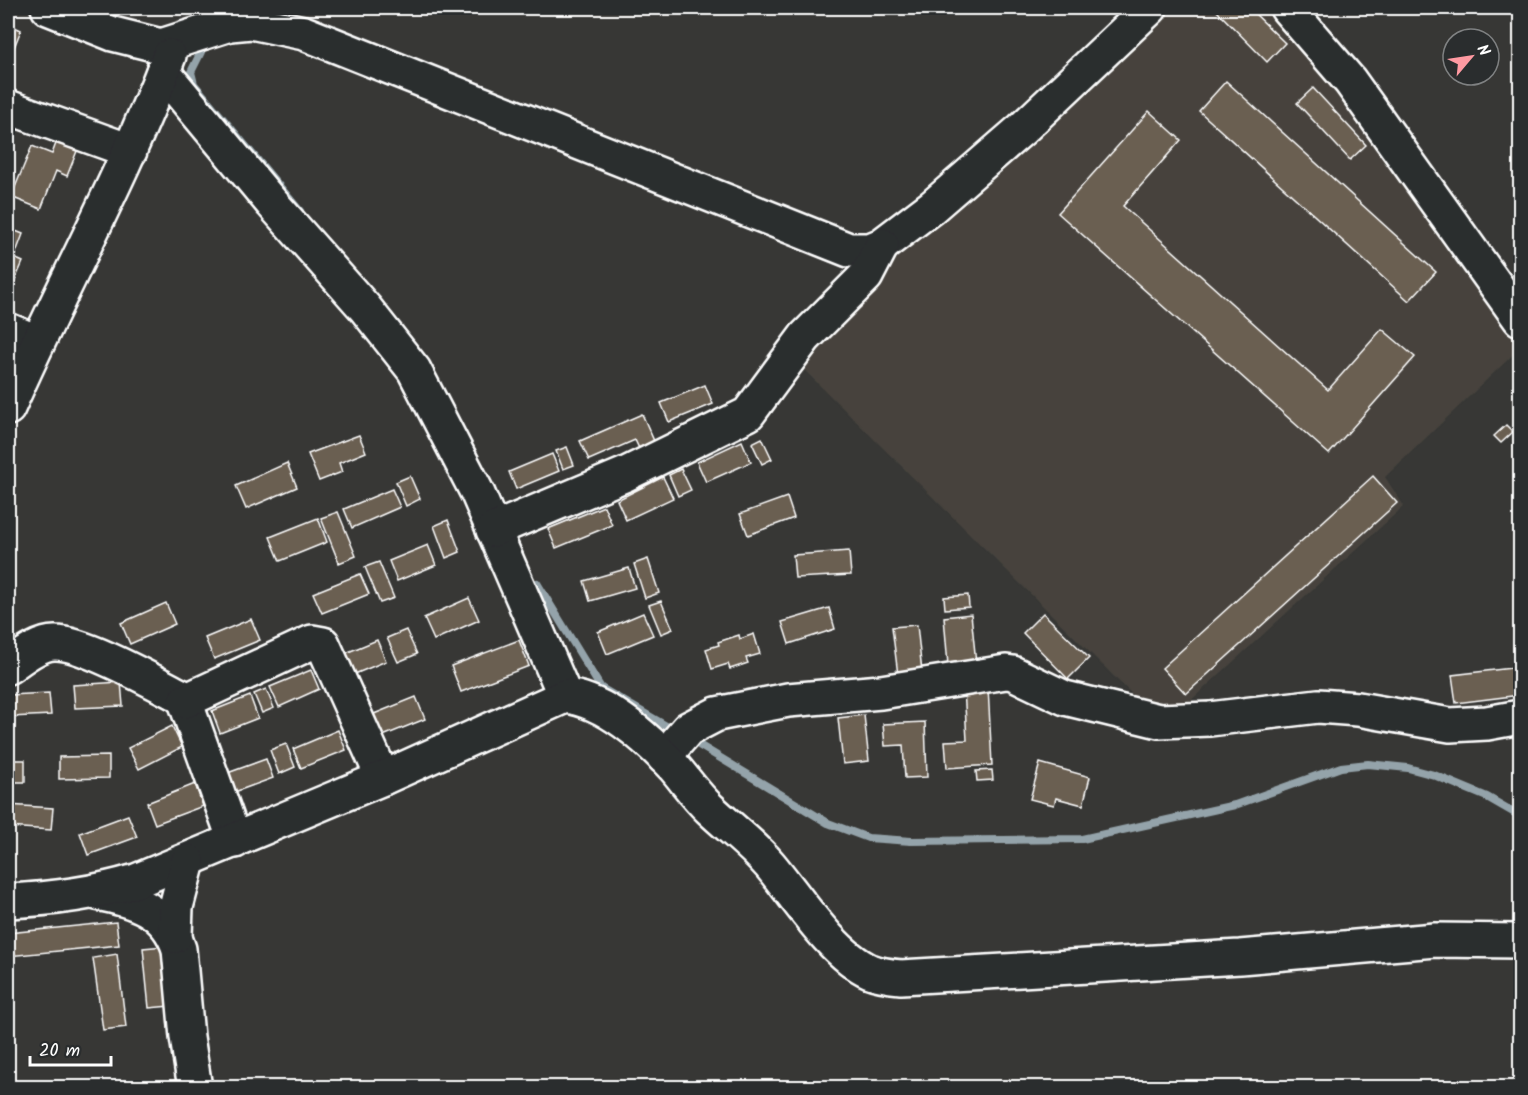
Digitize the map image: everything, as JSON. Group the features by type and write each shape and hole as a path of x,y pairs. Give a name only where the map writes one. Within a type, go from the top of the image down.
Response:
{"street":[{"path":"48,8 135,40 161,46 402,353 446,429 493,530 565,696"},
{"path":"8,408 22,336 130,151 169,58 213,29 254,15 849,250 870,250 882,245 1022,129 1150,8"},
{"path":"1287,8 1350,81 1521,319"},
{"path":"8,107 130,151"},
{"path":"493,530 618,478 748,414 805,337 866,276 882,245"},
{"path":"8,667 38,647 55,642 147,679 179,695 185,701 235,841"},
{"path":"185,701 312,642 323,644 383,778"},
{"path":"676,742 717,714 788,699 881,692 1006,672 1021,676 1065,698 1159,721 1210,719 1318,706 1358,709 1450,725 1487,723 1521,717"},
{"path":"8,902 57,899 97,892 188,861 383,778 565,696 586,700 607,712 676,742 709,808 767,862 842,951 859,965 881,975 901,977 1229,957 1435,939 1521,941"},
{"path":"188,861 176,907 176,936 186,1037 195,1088"},
{"path":"97,892 123,898 153,911 163,919 176,936"}],"shaded area":[{"path":"1164,8 1276,8 1520,332 1520,348 1385,477 1404,506 1177,713 1150,712 795,361 885,263"}],"building":[{"path":"1218,8 1249,8 1285,43 1267,62 1216,10"},
{"path":"8,24 21,30 13,50 8,47"},
{"path":"1226,81 1436,272 1409,301 1199,111"},
{"path":"1313,88 1366,145 1350,160 1297,103"},
{"path":"1149,111 1181,140 1123,206 1328,390 1382,329 1415,357 1329,454 1058,213"},
{"path":"58,138 79,146 67,176 56,171 41,209 11,197 32,146 52,154"},
{"path":"8,228 23,234 14,258 23,262 15,280 8,277"},
{"path":"705,385 713,404 669,422 661,403"},
{"path":"642,414 658,450 643,457 635,440 589,460 580,441"},
{"path":"1506,425 1513,432 1501,443 1494,436"},
{"path":"359,435 366,452 339,463 342,472 319,481 308,454"},
{"path":"762,438 772,459 762,464 752,443"},
{"path":"742,441 751,462 706,482 697,462"},
{"path":"567,447 574,465 563,469 556,451"},
{"path":"552,454 559,471 516,489 509,472"},
{"path":"287,463 297,487 246,509 236,486"},
{"path":"681,469 691,490 678,496 669,475"},
{"path":"410,476 420,499 406,506 396,482"},
{"path":"1373,476 1397,503 1186,694 1162,668"},
{"path":"663,477 673,498 626,520 617,500"},
{"path":"392,489 400,507 352,528 344,509"},
{"path":"787,497 794,518 748,535 740,514"},
{"path":"604,506 612,525 556,548 548,529"},
{"path":"338,512 356,556 339,563 321,518"},
{"path":"318,518 327,542 280,561 270,537"},
{"path":"448,520 460,552 446,558 434,526"},
{"path":"428,545 436,565 397,581 389,561"},
{"path":"849,551 851,575 795,578 793,555"},
{"path":"648,559 659,593 645,598 634,564"},
{"path":"379,562 394,598 380,603 365,567"},
{"path":"629,568 635,588 590,601 584,581"},
{"path":"360,574 369,594 322,613 313,593"},
{"path":"968,595 969,607 945,609 944,597"},
{"path":"469,598 479,620 434,640 424,618"},
{"path":"661,601 673,629 661,634 649,605"},
{"path":"166,603 175,624 130,644 121,623"},
{"path":"829,608 835,629 789,644 782,622"},
{"path":"643,613 653,635 607,654 598,632"},
{"path":"1043,613 1089,658 1068,679 1023,633"},
{"path":"971,614 976,663 948,665 944,617"},
{"path":"251,619 260,640 214,659 205,638"},
{"path":"917,625 922,672 898,675 892,627"},
{"path":"406,630 417,654 398,662 387,638"},
{"path":"754,634 760,654 746,658 748,663 730,669 728,664 712,669 706,649 739,635 740,639"},
{"path":"377,640 386,661 350,676 341,655"},
{"path":"519,640 529,666 461,692 451,666"},
{"path":"1520,667 1520,695 1456,703 1452,675"},
{"path":"311,670 319,689 279,707 270,687"},
{"path":"121,682 123,706 75,708 73,685"},
{"path":"988,687 992,765 947,768 945,741 967,740 964,688"},
{"path":"266,689 274,708 262,713 254,694"},
{"path":"49,693 51,715 10,717 9,695"},
{"path":"250,696 258,718 220,733 212,711"},
{"path":"416,697 425,719 378,738 369,716"},
{"path":"864,715 869,761 843,764 838,718"},
{"path":"925,722 927,777 905,778 903,745 885,746 883,724"},
{"path":"172,726 182,747 139,769 128,748"},
{"path":"338,730 346,750 301,768 293,749"},
{"path":"286,744 295,767 279,774 270,750"},
{"path":"109,756 109,778 59,779 59,757"},
{"path":"266,759 273,778 229,794 222,775"},
{"path":"8,760 25,760 25,782 8,782"},
{"path":"1040,763 1090,777 1083,805 1056,798 1054,805 1030,799"},
{"path":"992,770 993,780 977,781 976,771"},
{"path":"195,784 203,806 155,824 147,803"},
{"path":"8,805 53,808 51,830 8,827"},
{"path":"128,815 137,837 88,855 80,833"},
{"path":"116,922 119,945 8,956 8,933"},
{"path":"164,946 170,1006 149,1008 143,948"},
{"path":"117,954 126,1027 103,1030 93,958"}],"waterway":[{"path":"785,8 795,10 806,8"},
{"path":"201,52 191,72 194,84 300,211"},
{"path":"537,583 601,688 678,733"},
{"path":"689,739 828,823 868,838 911,841 1082,839 1235,805 1341,767 1368,764 1408,768 1434,775 1487,797 1520,816"}]}
